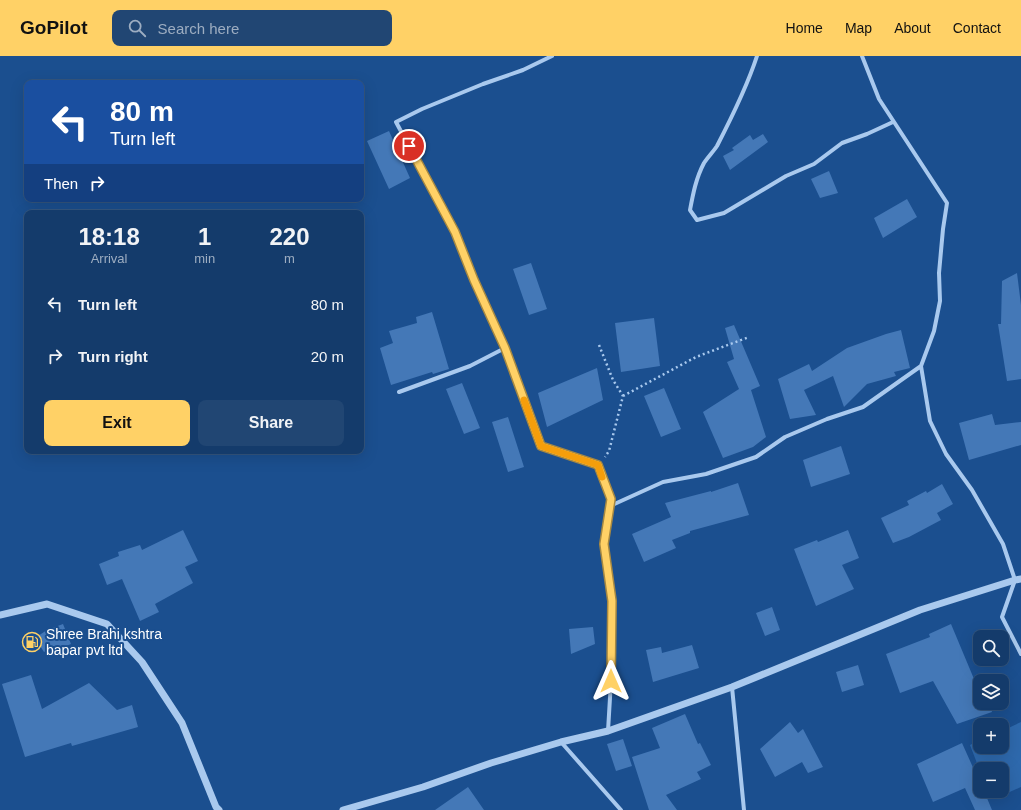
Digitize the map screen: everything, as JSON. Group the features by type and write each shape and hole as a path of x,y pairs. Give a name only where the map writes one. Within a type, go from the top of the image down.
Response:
{"street":[{"path":"552,56 523,70 483,84 422,109 396,122 455,232 474,280 505,348 541,446 598,465 611,499 604,544 612,601 611,681 608,731"},
{"path":"757,56 735,110 716,147 704,163 696,181 692,194 690,210 697,220 724,214 786,176 814,164 842,143 893,122"},
{"path":"862,56 878,99 947,203 939,273 940,301 934,331 921,366 930,421 946,454 972,490 1002,544 1018,579 1002,617 1021,654"},
{"path":"399,392 470,366 505,348"},
{"path":"610,506 663,482 706,474 756,457 785,437 827,419 863,407 921,366"},
{"path":"343,810 423,787 491,763 561,742 608,731 732,687 920,610 1018,579"},
{"path":"0,615 47,604 107,624 142,662 182,723 216,807 219,810"},
{"path":"732,687 744,810"},
{"path":"561,742 621,810"}],"path":[{"path":"623,396 696,357 749,337"},
{"path":"598,465 609,451 623,396 613,380 599,345"}],"shaded area":[{"path":"1021,722 1021,787 1009,792 1009,762 977,762 973,754 1009,754 1009,728"},
{"path":"973,744 973,753 970,745"}],"building":[{"path":"389,131 410,178 389,189 367,141"},
{"path":"763,134 768,142 730,170 723,156 734,150 732,148 750,135 753,140"},
{"path":"829,171 838,193 820,198 811,179"},
{"path":"907,199 917,217 883,238 874,218"},
{"path":"531,263 547,309 529,315 513,269"},
{"path":"1017,273 1021,305 1021,379 1007,381 998,324 1001,324 1002,281"},
{"path":"432,312 449,369 433,374 432,372 391,385 380,348 393,343 389,331 417,323 416,317"},
{"path":"654,318 660,366 621,372 615,323"},
{"path":"734,325 760,386 751,390 766,437 753,447 723,458 703,412 739,389 727,362 734,359 725,328"},
{"path":"901,330 910,368 894,372 896,376 867,384 844,407 833,376 804,390 816,415 790,419 778,379 809,364 812,371 847,348"},
{"path":"597,368 603,400 547,427 538,393"},
{"path":"462,383 480,428 464,434 446,389"},
{"path":"664,388 681,429 661,437 644,396"},
{"path":"992,414 995,425 1021,422 1021,445 969,460 959,423"},
{"path":"508,417 524,467 508,472 492,422"},
{"path":"841,446 850,474 811,487 803,460"},
{"path":"738,483 749,515 690,531 690,533 672,540 676,548 644,562 632,534 671,517 665,503 711,492"},
{"path":"942,484 953,504 937,513 941,520 909,537 893,543 881,518 909,505 907,501 926,491 927,493"},
{"path":"183,530 198,561 185,567 193,583 155,604 159,612 140,621 122,579 107,585 99,564 119,556 118,552 140,545 142,550"},
{"path":"848,530 859,558 842,565 854,589 816,606 794,549 817,540 818,542"},
{"path":"772,607 780,630 765,636 756,613"},
{"path":"63,624 71,644 56,650 54,646 44,652 35,638 47,630"},
{"path":"951,624 973,677 973,710 991,710 992,712 957,724 933,681 900,693 886,654 930,637 929,634"},
{"path":"593,627 595,644 571,654 569,629"},
{"path":"692,645 699,668 653,682 646,650 661,647 662,653"},
{"path":"858,665 864,685 842,692 836,672"},
{"path":"31,675 42,709 89,683 117,710 132,705 138,727 72,746 71,743 25,757 2,684"},
{"path":"685,714 698,744 700,743 711,765 697,772 701,779 666,795 677,810 649,810 632,757 660,748 652,728"},
{"path":"790,722 798,733 803,729 823,767 808,773 802,762 775,777 760,749"},
{"path":"623,739 632,766 616,771 607,744"},
{"path":"962,743 973,767 973,798 987,798 992,810 975,810 965,788 933,802 917,764"},
{"path":"468,787 484,810 435,810"}],"slow traffic":[{"path":"524,400 541,446 598,465 602,477"}],"place":[{"name":"Shree Brahi kshtra bapar pvt ltd","path":"32,642"}],"route":[{"path":"409,146 455,232 474,280 505,348 541,446 598,465 611,499 604,544 612,601 611,681"}]}
